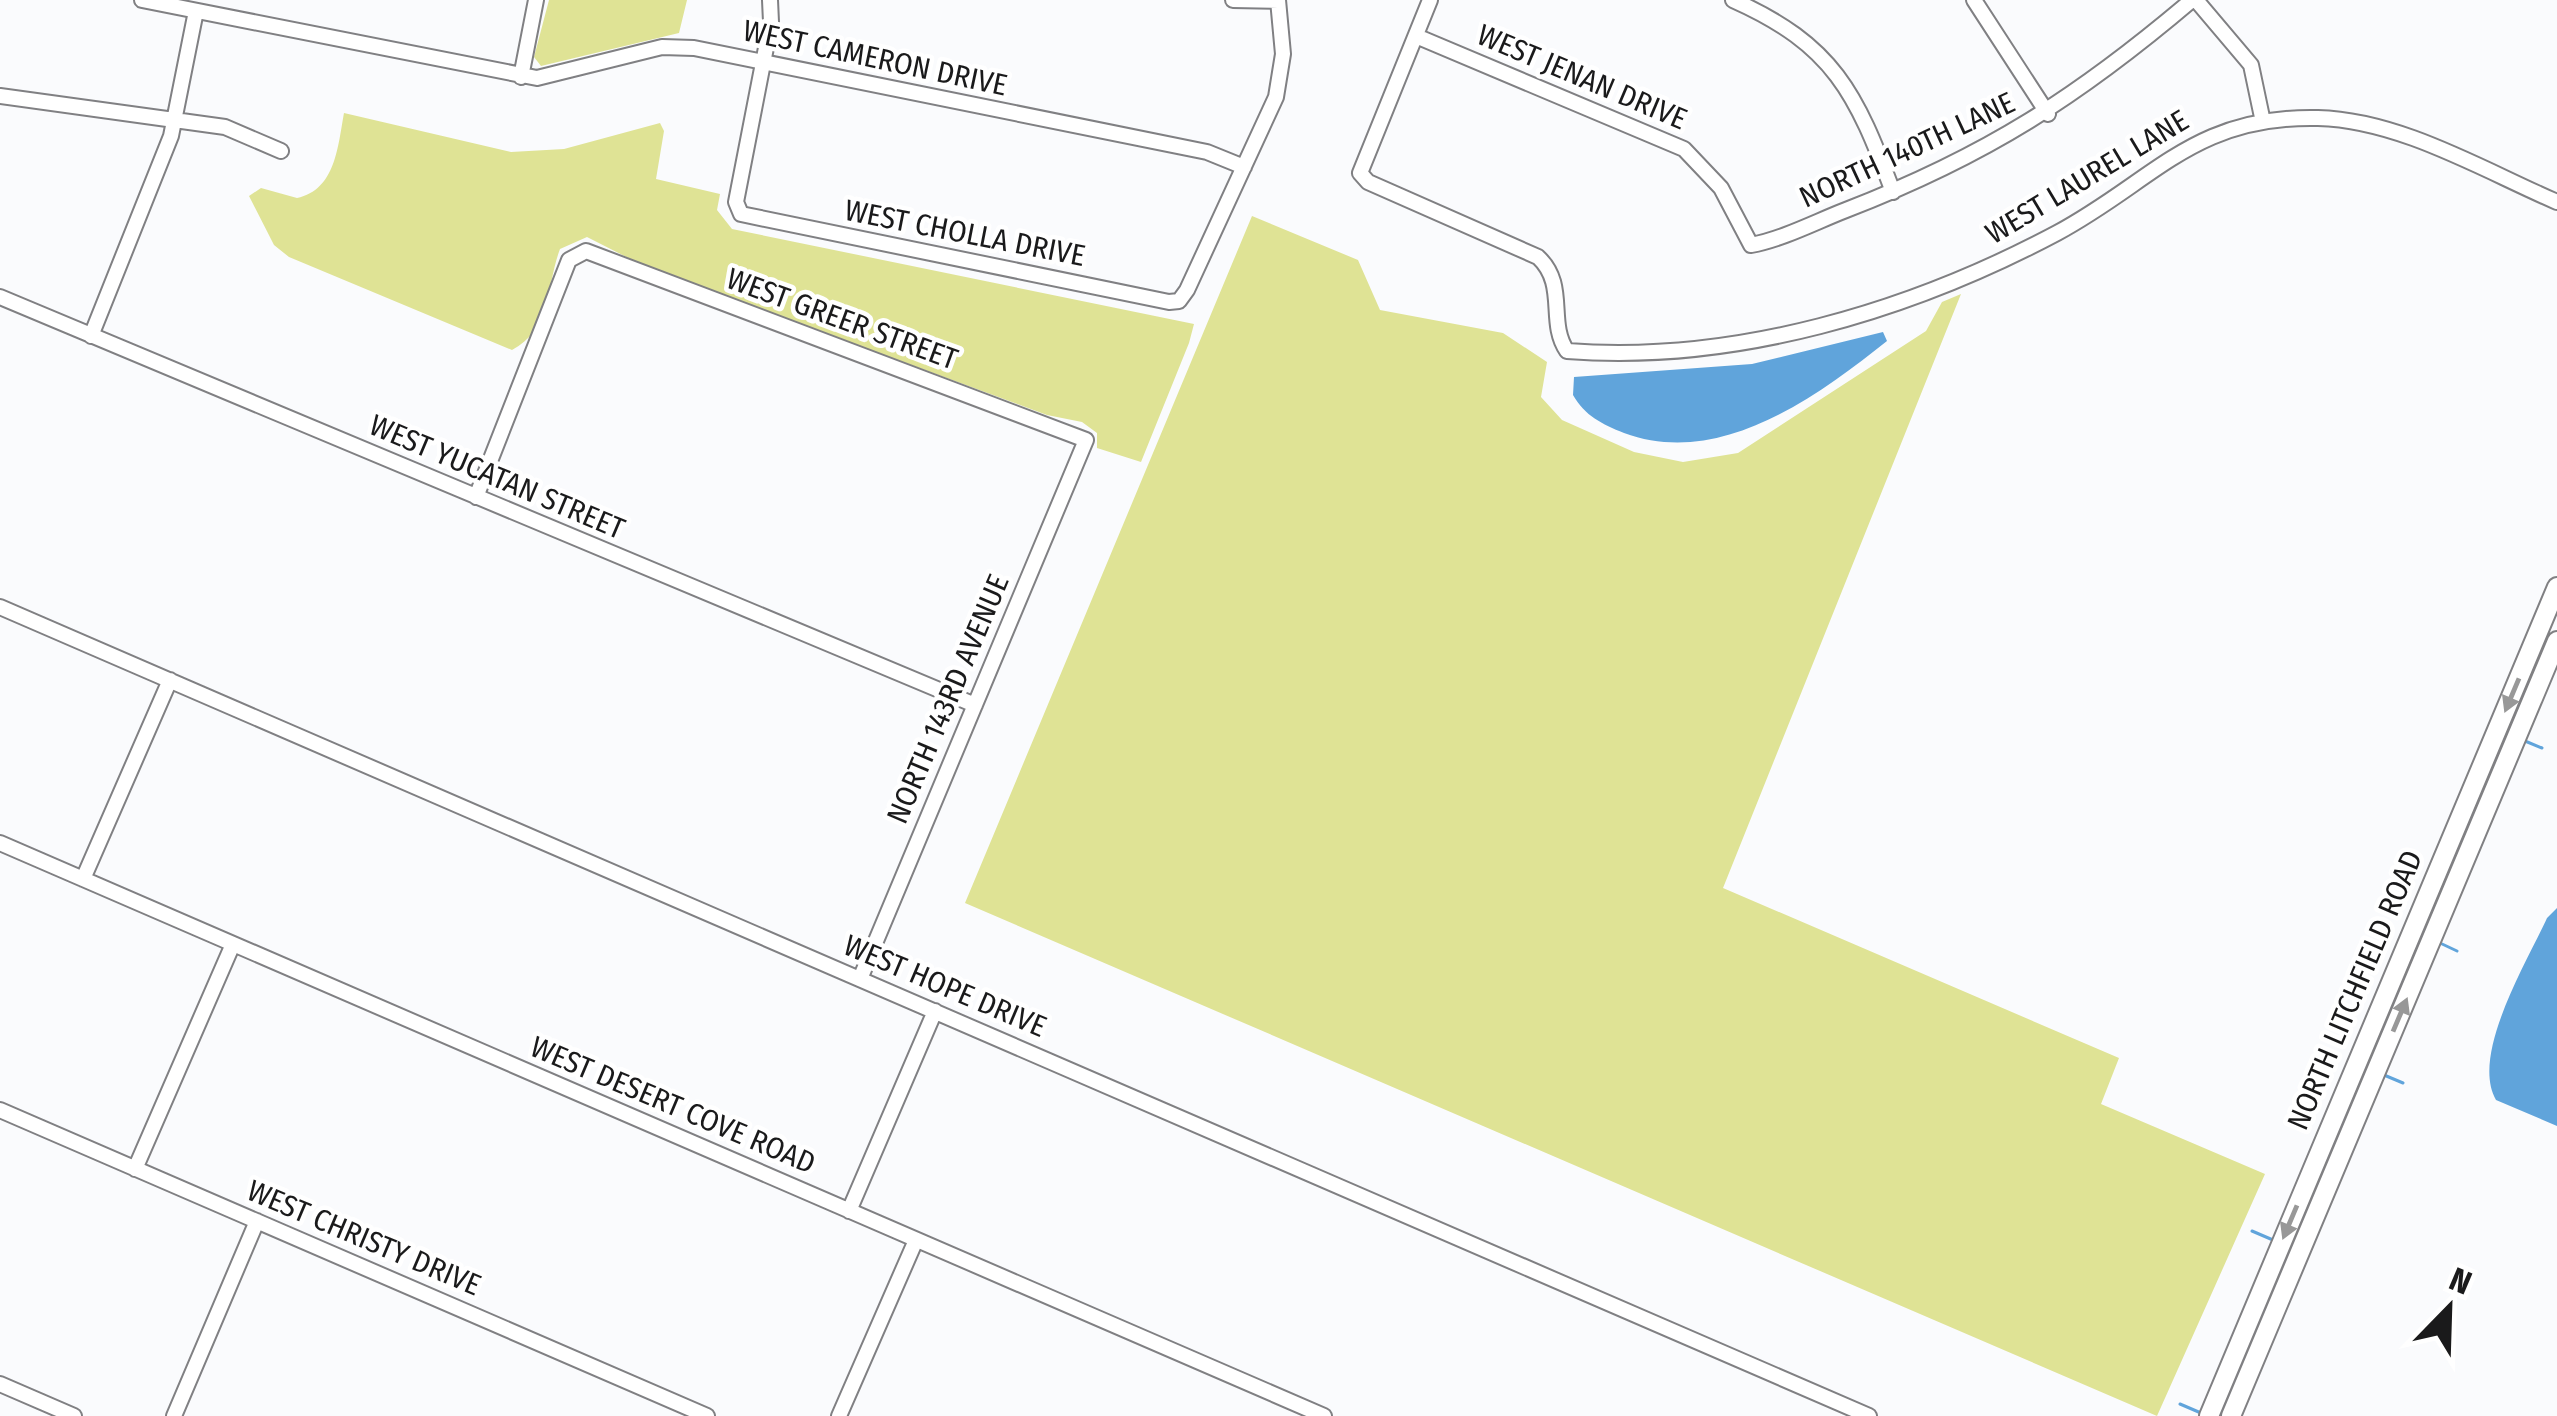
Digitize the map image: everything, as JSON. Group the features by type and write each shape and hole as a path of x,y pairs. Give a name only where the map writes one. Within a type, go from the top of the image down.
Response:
{"main road":[{"name":"NORTH LITCHFIELD ROAD","path":"2233,1411 2557,587"},
{"name":"NORTH LITCHFIELD ROAD","path":"2209,1416 2272,1266 2345,1118 2557,641"},
{"path":"2233,1411 2231,1385 2272,1286 2272,1266"}],"street":[{"name":"WEST CAMERON DRIVE","path":"142,0 521,77 569,74 662,47 1207,152 1244,166"},
{"path":"521,77 536,0"},
{"path":"763,63 770,0"},
{"path":"1233,0 1278,1 1280,82 1244,166"},
{"path":"1415,36 1430,0"},
{"path":"1733,0 1791,28 1841,75 1864,115 1894,192"},
{"path":"1974,0 2048,114"},
{"path":"2194,0 2251,65 2263,122"},
{"name":"NORTH 140TH LANE","path":"1750,245 1894,192 2048,114 2194,0"},
{"path":"92,336 174,120 196,11"},
{"name":"WEST LAUREL LANE","path":"1415,36 1360,173 1368,182 1538,257 1554,277 1560,340 1567,350 1723,344 1814,327 1889,305 1967,277 2064,229 2207,136 2263,122 2313,118 2366,124 2557,202"},
{"name":"WEST JENAN DRIVE","path":"1415,36 1684,149 1721,188 1750,245"},
{"name":"WEST CHOLLA DRIVE","path":"763,63 736,202 741,214 1180,301 1244,166"},
{"path":"0,96 226,127 281,151"},
{"name":"WEST GREER STREET","path":"476,497 569,260 578,252 593,252 1086,440"},
{"name":"WEST YUCATAN STREET","path":"0,297 975,705"},
{"name":"NORTH 143RD AVENUE","path":"860,979 1086,440"},
{"name":"WEST HOPE DRIVE","path":"0,607 1869,1416"},
{"path":"83,879 170,680"},
{"name":"WEST DESERT COVE ROAD","path":"0,843 1324,1416"},
{"path":"135,1169 233,944"},
{"path":"849,1211 935,1011"},
{"name":"WEST CHRISTY DRIVE","path":"0,1110 707,1416"},
{"path":"174,1416 257,1222"},
{"path":"839,1416 916,1240"},
{"path":"0,1384 74,1416"}],"green space":[{"path":"549,0 687,0 679,33 541,66 534,57"},
{"path":"344,113 511,152 564,149 660,123 664,131 656,179 720,194 717,210 732,229 1194,324 1141,462 1097,448 1097,433 1082,422 1047,415 648,268 587,237 560,249 541,319 512,350 289,257 274,245 249,196 261,188 297,198 320,186 337,152"},
{"path":"1252,216 1358,260 1380,310 1503,333 1547,362 1541,397 1562,420 1634,452 1683,462 1738,453 1926,331 1942,302 1961,294 1723,888 2119,1058 2101,1104 2265,1174 2157,1416 965,903"}],"water":[{"path":"1883,332 1887,341 1828,385 1764,422 1730,435 1695,442 1624,433 1595,418 1573,395 1574,377 1752,364"},
{"path":"2557,908 2557,1126 2496,1100 2490,1059 2515,983 2547,918"}],"waterway":[{"path":"2525,741 2542,748"},
{"path":"2440,943 2457,951"},
{"path":"2384,1075 2403,1083"},
{"path":"2252,1231 2273,1240"},
{"path":"2180,1404 2201,1413"}]}
